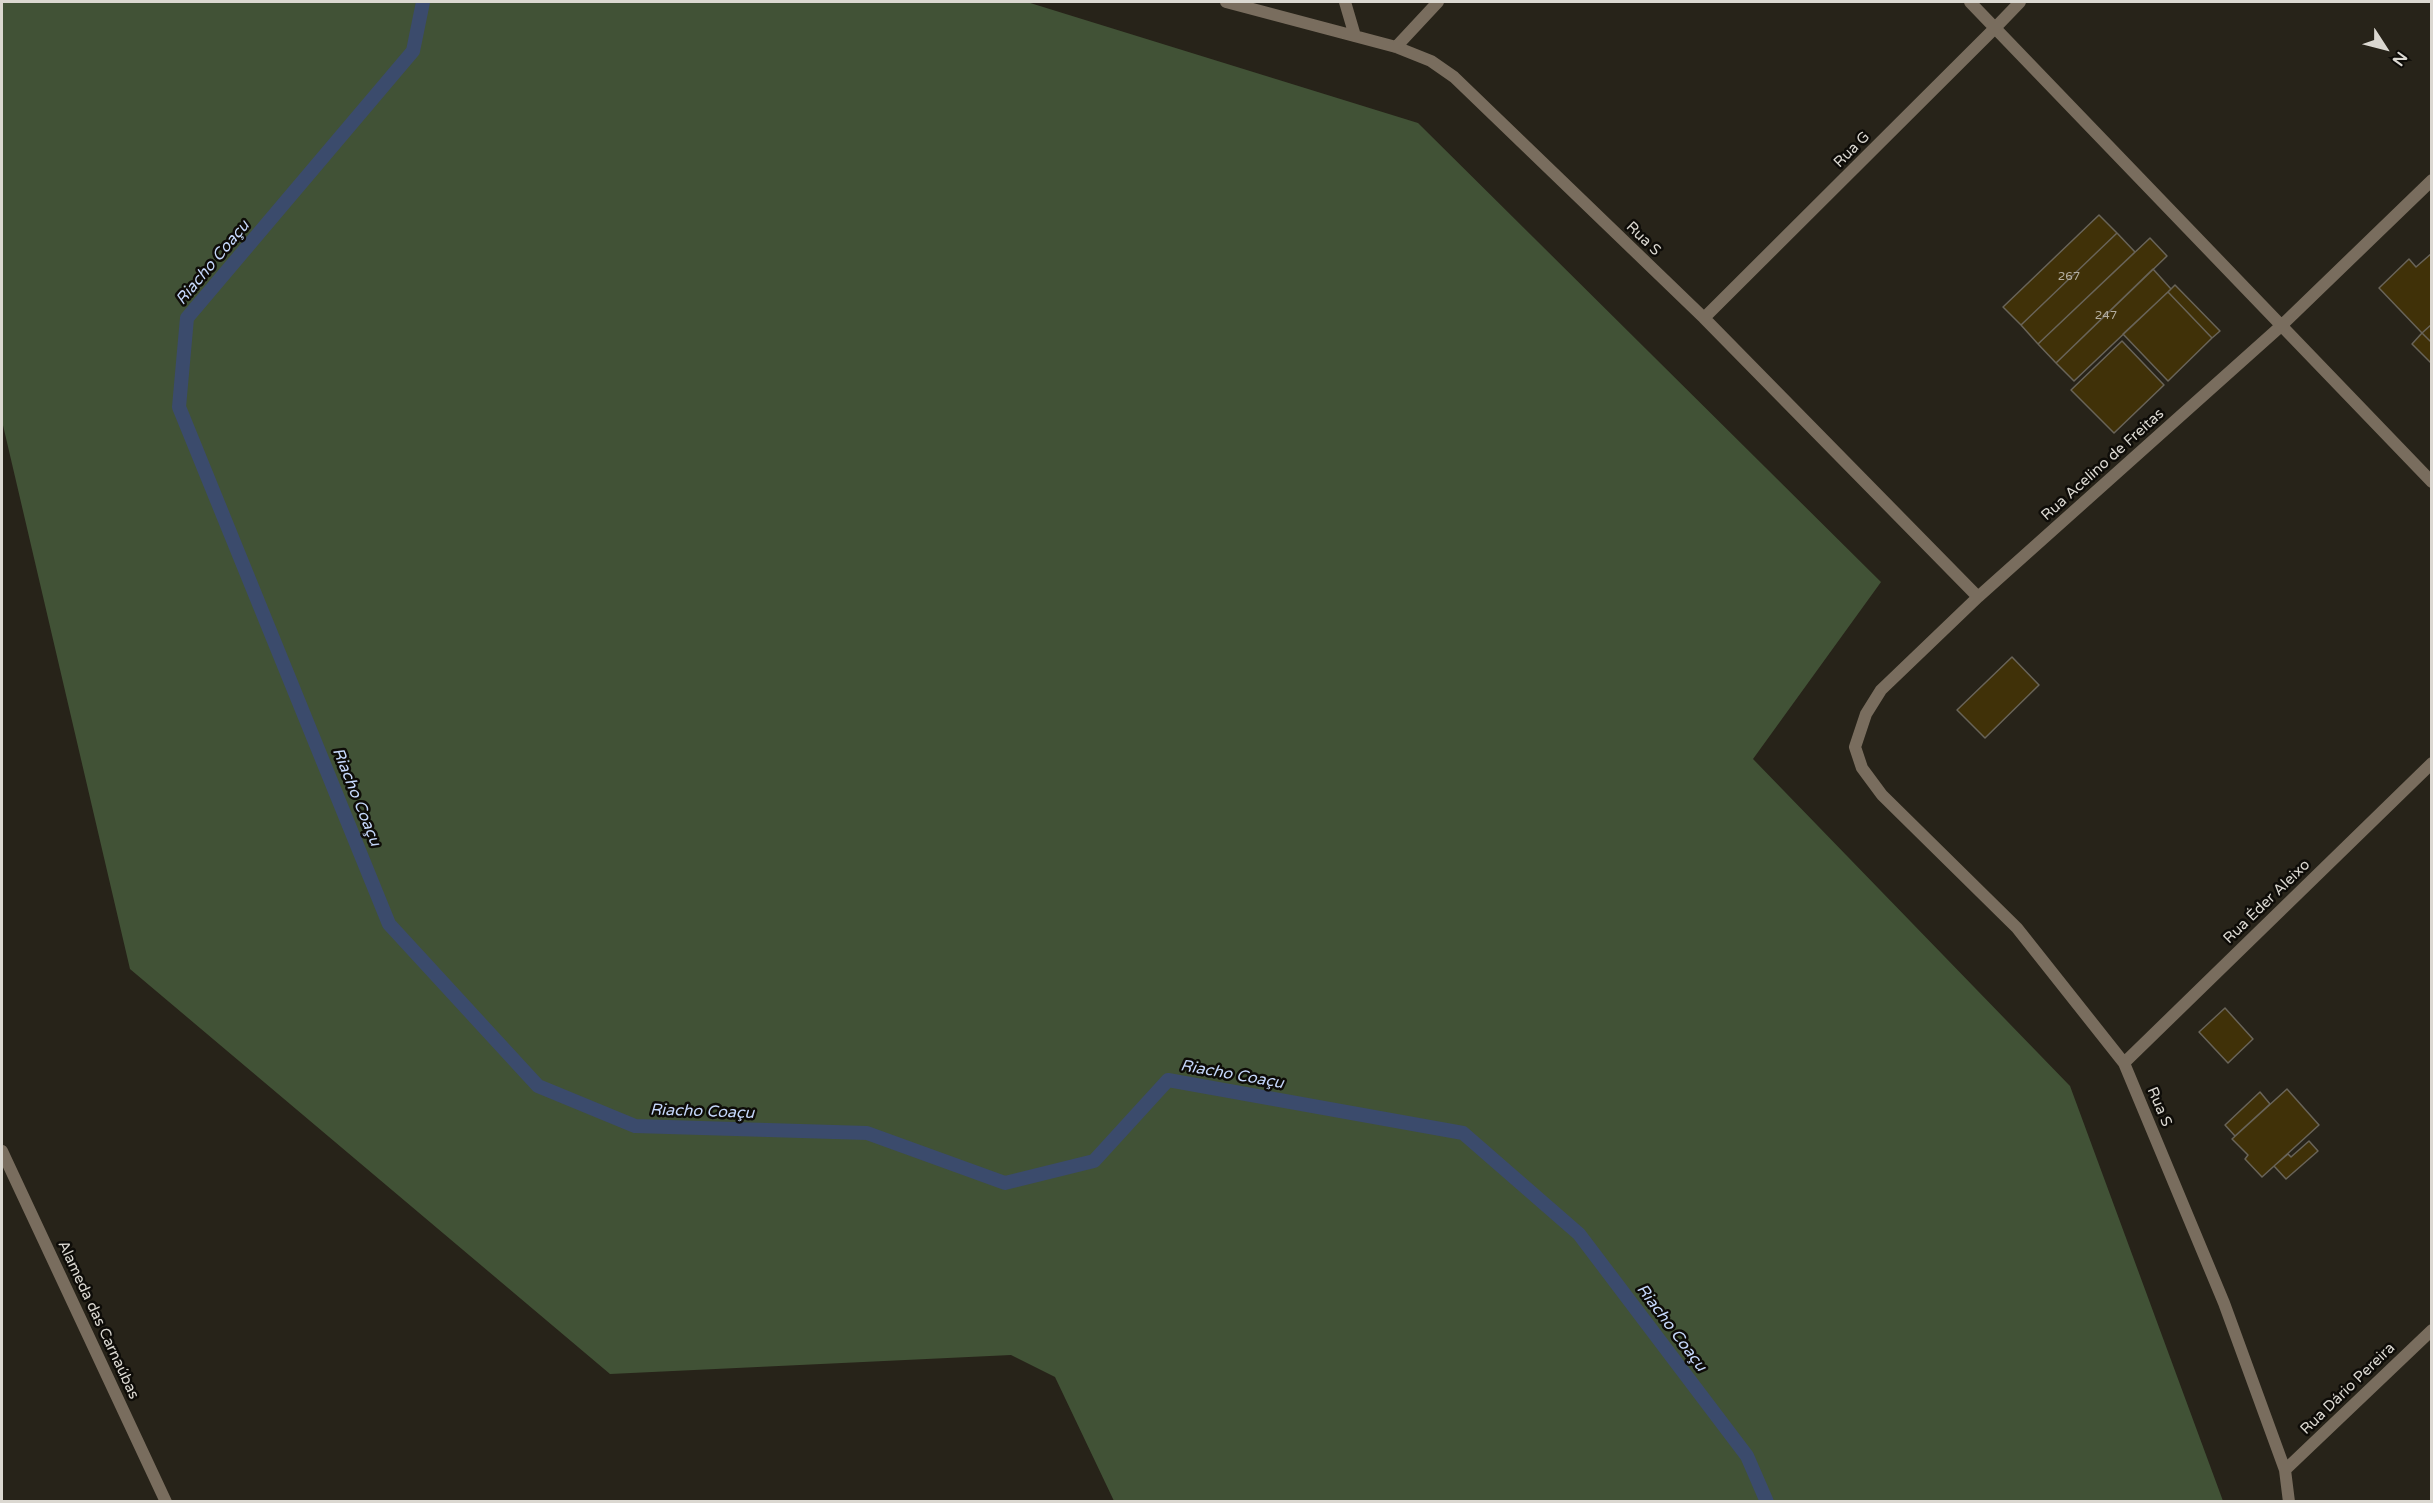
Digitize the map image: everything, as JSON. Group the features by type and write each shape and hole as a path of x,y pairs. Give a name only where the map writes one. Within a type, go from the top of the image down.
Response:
{"street":[{"name":"Rua S","path":"1226,2 1396,47 1431,61 1454,78 1704,318 1978,597"},
{"path":"1345,2 1355,36"},
{"path":"1396,47 1438,2"},
{"path":"1970,2 2432,482"},
{"name":"Rua G","path":"1704,318 2020,2"},
{"name":"Rua Acelino de Freitas","path":"1882,795 1862,768 1855,747 1866,714 1881,690 1978,597 2281,326 2432,180"},
{"name":"Rua Éder Aleixo","path":"2124,1063 2432,763"},
{"name":"Rua S","path":"1882,795 2018,928 2124,1063 2224,1303 2285,1470 2289,1502"},
{"name":"Alameda das Carnaúbas","path":"2,1151 166,1502"},
{"name":"Rua Dário Pereira","path":"2285,1470 2432,1330"}],"green space":[{"path":"2,2 1027,2 1418,123 1881,582 1753,759 2070,1086 2223,1501 1114,1501 1055,1377 1011,1355 610,1374 130,969 2,421"}],"building":[{"path":"2099,215 2117,233 2021,325 2003,307"},
{"path":"2117,233 2135,252 2038,344 2021,325"},
{"path":"2150,238 2167,256 2056,363 2038,344"},
{"path":"2432,253 2432,324 2422,333 2379,288 2409,259 2416,267"},
{"path":"2153,269 2171,289 2074,381 2056,363"},
{"path":"2175,285 2220,331 2212,338 2168,292"},
{"path":"2168,292 2212,338 2168,381 2123,334"},
{"path":"2432,324 2432,343 2422,333"},
{"path":"2422,333 2432,343 2432,364 2412,344"},
{"path":"2122,341 2164,385 2114,433 2071,390"},
{"path":"2012,657 2039,685 1985,738 1957,710"},
{"path":"2225,1008 2253,1039 2228,1063 2199,1032"},
{"path":"2287,1089 2319,1125 2262,1177 2245,1159 2248,1155 2232,1139"},
{"path":"2260,1092 2270,1104 2235,1136 2225,1125"},
{"path":"2309,1141 2318,1151 2286,1179 2274,1166 2288,1154 2291,1157"}],"waterway":[{"name":"Riacho Coaçu","path":"423,2 413,51 187,318 179,407 389,924 538,1086 635,1126 867,1133 1005,1183 1094,1161 1168,1080 1463,1133 1579,1234 1747,1456 1767,1502"}]}
